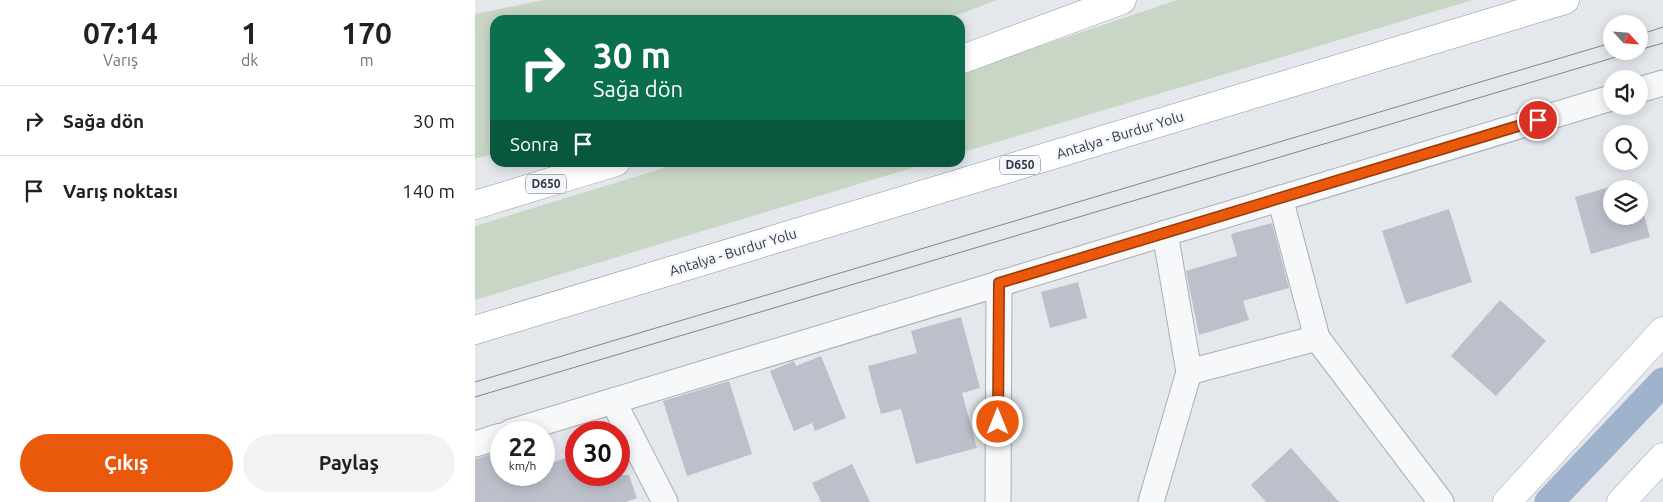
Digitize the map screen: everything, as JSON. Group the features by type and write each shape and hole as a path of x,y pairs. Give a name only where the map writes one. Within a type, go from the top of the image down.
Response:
{"main road":[{"path":"965,58 1122,0"},
{"name":"Antalya - Burdur Yolu","path":"475,330 1565,0"},
{"name":"D650","path":"475,205 600,167"},
{"path":"1507,502 1663,331"},
{"path":"1626,501 1663,457"}],"street":[{"path":"1648,87 1663,83"},
{"path":"547,421 1603,100"},
{"path":"1280,198 1317,338 1441,502"},
{"path":"1151,502 1189,372 1165,233"},
{"path":"997,502 999,283"},
{"path":"1189,372 1317,338"},
{"path":"613,401 665,502"},
{"path":"475,444 490,439"}],"green space":[{"path":"543,0 997,0 957,15 490,15 490,154 475,159 475,14"},
{"path":"1177,0 1473,0 965,152 965,71"},
{"path":"667,167 915,167 475,300 475,226"}],"building":[{"path":"1603,189 1603,225 1647,225 1650,237 1591,254 1575,197"},
{"path":"1449,209 1472,282 1406,304 1382,231"},
{"path":"1272,223 1289,288 1243,301 1249,320 1199,335 1186,271 1237,256 1231,234"},
{"path":"1078,282 1087,318 1050,328 1041,292"},
{"path":"1500,300 1546,341 1496,396 1451,356"},
{"path":"961,317 980,388 962,393 977,448 916,464 901,409 881,414 868,366 917,353 911,331"},
{"path":"821,356 846,418 815,431 812,423 794,431 770,371 794,361 796,366"},
{"path":"729,381 752,454 687,476 663,401"},
{"path":"1291,448 1339,502 1266,502 1251,485"},
{"path":"490,454 490,486 555,486 555,462 565,458 565,486 630,486 630,478 637,498 626,502 475,502 475,459"},
{"path":"852,464 870,502 821,502 812,483"}],"waterway":[{"path":"1549,502 1663,382"}],"tram line":[{"path":"1648,32 1663,27"},
{"path":"1648,47 1663,43"},
{"path":"475,382 1603,45"},
{"path":"475,397 1606,60"}],"route":[{"path":"998,422 999,283 1538,120"}]}
